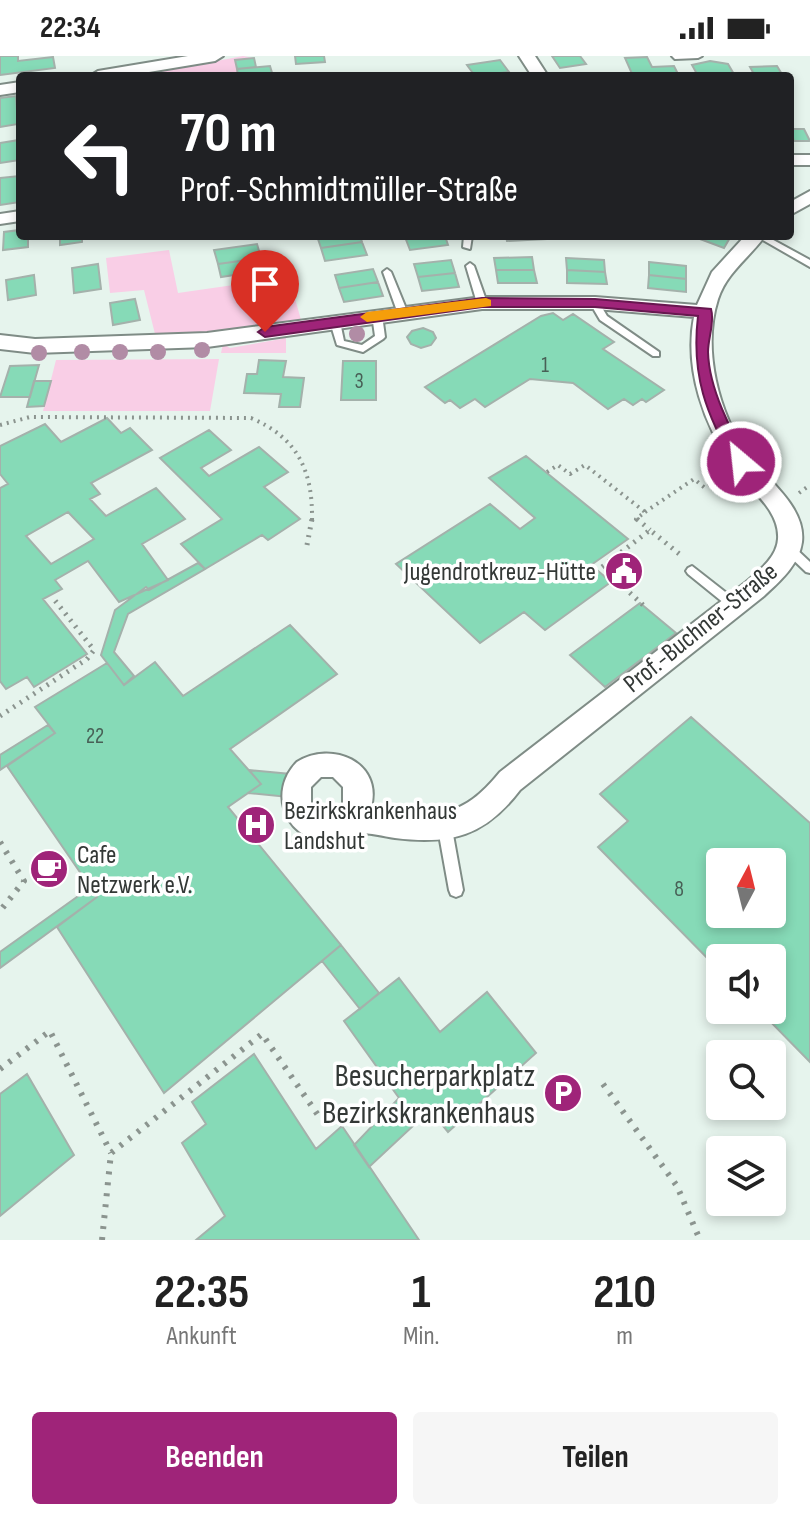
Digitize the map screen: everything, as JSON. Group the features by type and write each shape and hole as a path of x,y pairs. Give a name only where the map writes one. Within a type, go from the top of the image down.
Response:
{"street":[{"path":"121,72 215,56"},
{"name":"Prof.-Buchner-Straße","path":"349,818 445,829 481,816 497,802 510,781 734,605 776,567 789,549 790,528 785,517 741,462 728,439 705,376 701,352 706,312 719,277 754,240"},
{"path":"0,342 35,346 207,340 402,311 482,303 595,303 706,312"}],"lane":[{"path":"675,57 698,56"},
{"path":"467,247 468,240"},
{"path":"765,240 810,264"},
{"path":"470,266 482,303"},
{"path":"387,272 402,311"},
{"path":"595,303 603,318 656,354"},
{"path":"335,322 340,343 363,349 380,337 377,315"},
{"path":"789,549 810,569"},
{"path":"692,571 734,605"},
{"path":"445,829 456,890"}],"path":[{"path":"0,425 30,417 251,418 282,432 302,456 313,524 307,545"},
{"path":"685,559 636,519 694,479 705,488 741,462"},
{"path":"547,472 558,465 570,474 585,465 645,512"},
{"path":"643,605 602,567 650,530"},
{"path":"0,716 87,659 94,650 53,598"},
{"path":"0,842 24,881 0,911"},
{"path":"0,1069 50,1031 111,1153 102,1240"},
{"path":"111,1153 262,1034 320,1118"},
{"path":"603,1084 677,1186 700,1240"}],"shaded area":[{"path":"243,56 254,58 235,60 237,72 159,72"},
{"path":"169,250 178,293 289,277 301,320 197,337 156,338 144,290 110,293 106,258"},
{"path":"286,333 286,353 221,353 223,344 230,348 281,339"},
{"path":"219,359 210,411 43,411 56,360"}],"building":[{"path":"0,56 18,56 18,61 53,57 55,68 0,75"},
{"path":"295,56 324,56 325,62 296,64"},
{"path":"552,56 580,56 586,64 560,68"},
{"path":"647,57 652,67 674,66 677,72 631,72 625,58"},
{"path":"254,58 256,67 237,69 235,60"},
{"path":"500,60 509,72 472,72 467,65"},
{"path":"710,61 728,64 733,72 696,72 692,65"},
{"path":"270,66 272,72 237,72 237,69"},
{"path":"777,66 781,72 753,72 750,67"},
{"path":"16,96 16,124 0,127 0,98"},
{"path":"794,129 804,129 810,141 794,141"},
{"path":"16,140 16,161 0,163 0,143"},
{"path":"16,176 16,203 0,205 0,178"},
{"path":"16,230 16,240 28,240 28,247 3,250 4,232"},
{"path":"60,240 82,240 82,242 60,245"},
{"path":"318,240 362,242 321,248"},
{"path":"406,240 446,240 448,245 410,250"},
{"path":"703,240 729,240 724,248"},
{"path":"362,242 367,255 325,261 321,248"},
{"path":"257,244 261,258 218,264 214,250"},
{"path":"532,257 534,270 496,270 494,258"},
{"path":"261,258 265,270 221,277 218,264"},
{"path":"566,258 604,260 605,272 567,270"},
{"path":"451,260 455,273 418,277 414,264"},
{"path":"649,262 686,266 686,279 649,275"},
{"path":"98,264 101,289 74,293 72,268"},
{"path":"373,269 378,282 339,288 335,275"},
{"path":"496,270 534,270 537,283 498,283"},
{"path":"567,270 605,272 607,284 567,283"},
{"path":"455,273 459,287 422,291 418,277"},
{"path":"34,275 36,295 8,300 6,280"},
{"path":"649,275 686,279 686,292 648,288"},
{"path":"378,282 383,296 344,302 339,288"},
{"path":"135,299 140,320 113,325 110,303"},
{"path":"553,313 563,320 573,314 614,342 603,349 664,390 646,402 642,399 633,405 624,399 608,409 573,383 530,379 485,407 475,399 460,408 450,400 445,403 425,387 541,316"},
{"path":"423,328 433,332 436,338 431,345 421,348 411,344 407,337 412,331"},
{"path":"259,360 286,361 283,377 304,378 300,407 279,407 281,394 244,393 247,374 257,374"},
{"path":"343,361 376,361 376,400 341,400"},
{"path":"39,365 30,397 0,397 10,366"},
{"path":"34,381 51,381 44,406 27,407"},
{"path":"107,418 121,433 130,428 152,450 91,483 100,494 90,499 106,516 156,488 185,519 142,544 168,580 119,602 88,561 55,580 62,589 43,599 87,654 34,687 27,677 6,689 0,681 0,488 8,484 0,474 0,446 45,424 61,442","holes":["68,512 94,539 51,564 26,536"]},
{"path":"209,430 231,450 201,468 209,476 259,447 288,472 264,487 300,519 268,540 262,535 205,569 181,544 222,519 160,458"},
{"path":"526,456 628,539 591,565 611,582 545,630 524,612 480,643 396,564 490,504 520,529 535,518 489,478"},
{"name":"Jugendrotkreuz-Hütte","path":"621,557 641,573 626,584 607,568"},
{"path":"198,563 205,569 128,614 114,652 134,676 124,685 101,655 115,610 146,587 149,590"},
{"path":"640,603 676,633 605,687 570,655"},
{"path":"290,625 337,674 230,749 261,784 228,807 341,945 164,1093 57,927 97,897 7,766 55,733 35,707 107,663 124,685 155,662 183,696"},
{"path":"691,717 810,823 810,1062 773,1024 786,1024 786,944 706,944 706,957 598,847 628,821 600,794"},
{"path":"48,725 55,733 0,770 0,755"},
{"path":"249,770 312,776 308,799 248,793 261,784"},
{"path":"91,887 97,897 0,968 0,952"},
{"path":"341,945 379,993 360,1009 322,961"},
{"path":"399,978 440,1032 487,992 536,1053 448,1132 430,1110 369,1167 354,1145 399,1098 344,1021"},
{"path":"254,1054 316,1149 342,1126 419,1240 196,1240 225,1216 182,1143 206,1124 192,1102"},
{"path":"27,1074 74,1155 0,1216 0,1094"}],"slow traffic":[{"path":"367,317 486,303"}],"place":[{"name":"Jugendrotkreuz-Hütte","path":"624,571"},
{"name":"Bezirkskrankenhaus Landshut","path":"256,825"},
{"name":"Cafe Netzwerk e.V.","path":"49,869"},
{"name":"Besucherparkplatz Bezirkskrankenhaus","path":"563,1093"}],"route":[{"path":"265,332 402,311 482,303 595,303 706,312 701,340 705,376 728,439 741,462"}]}
